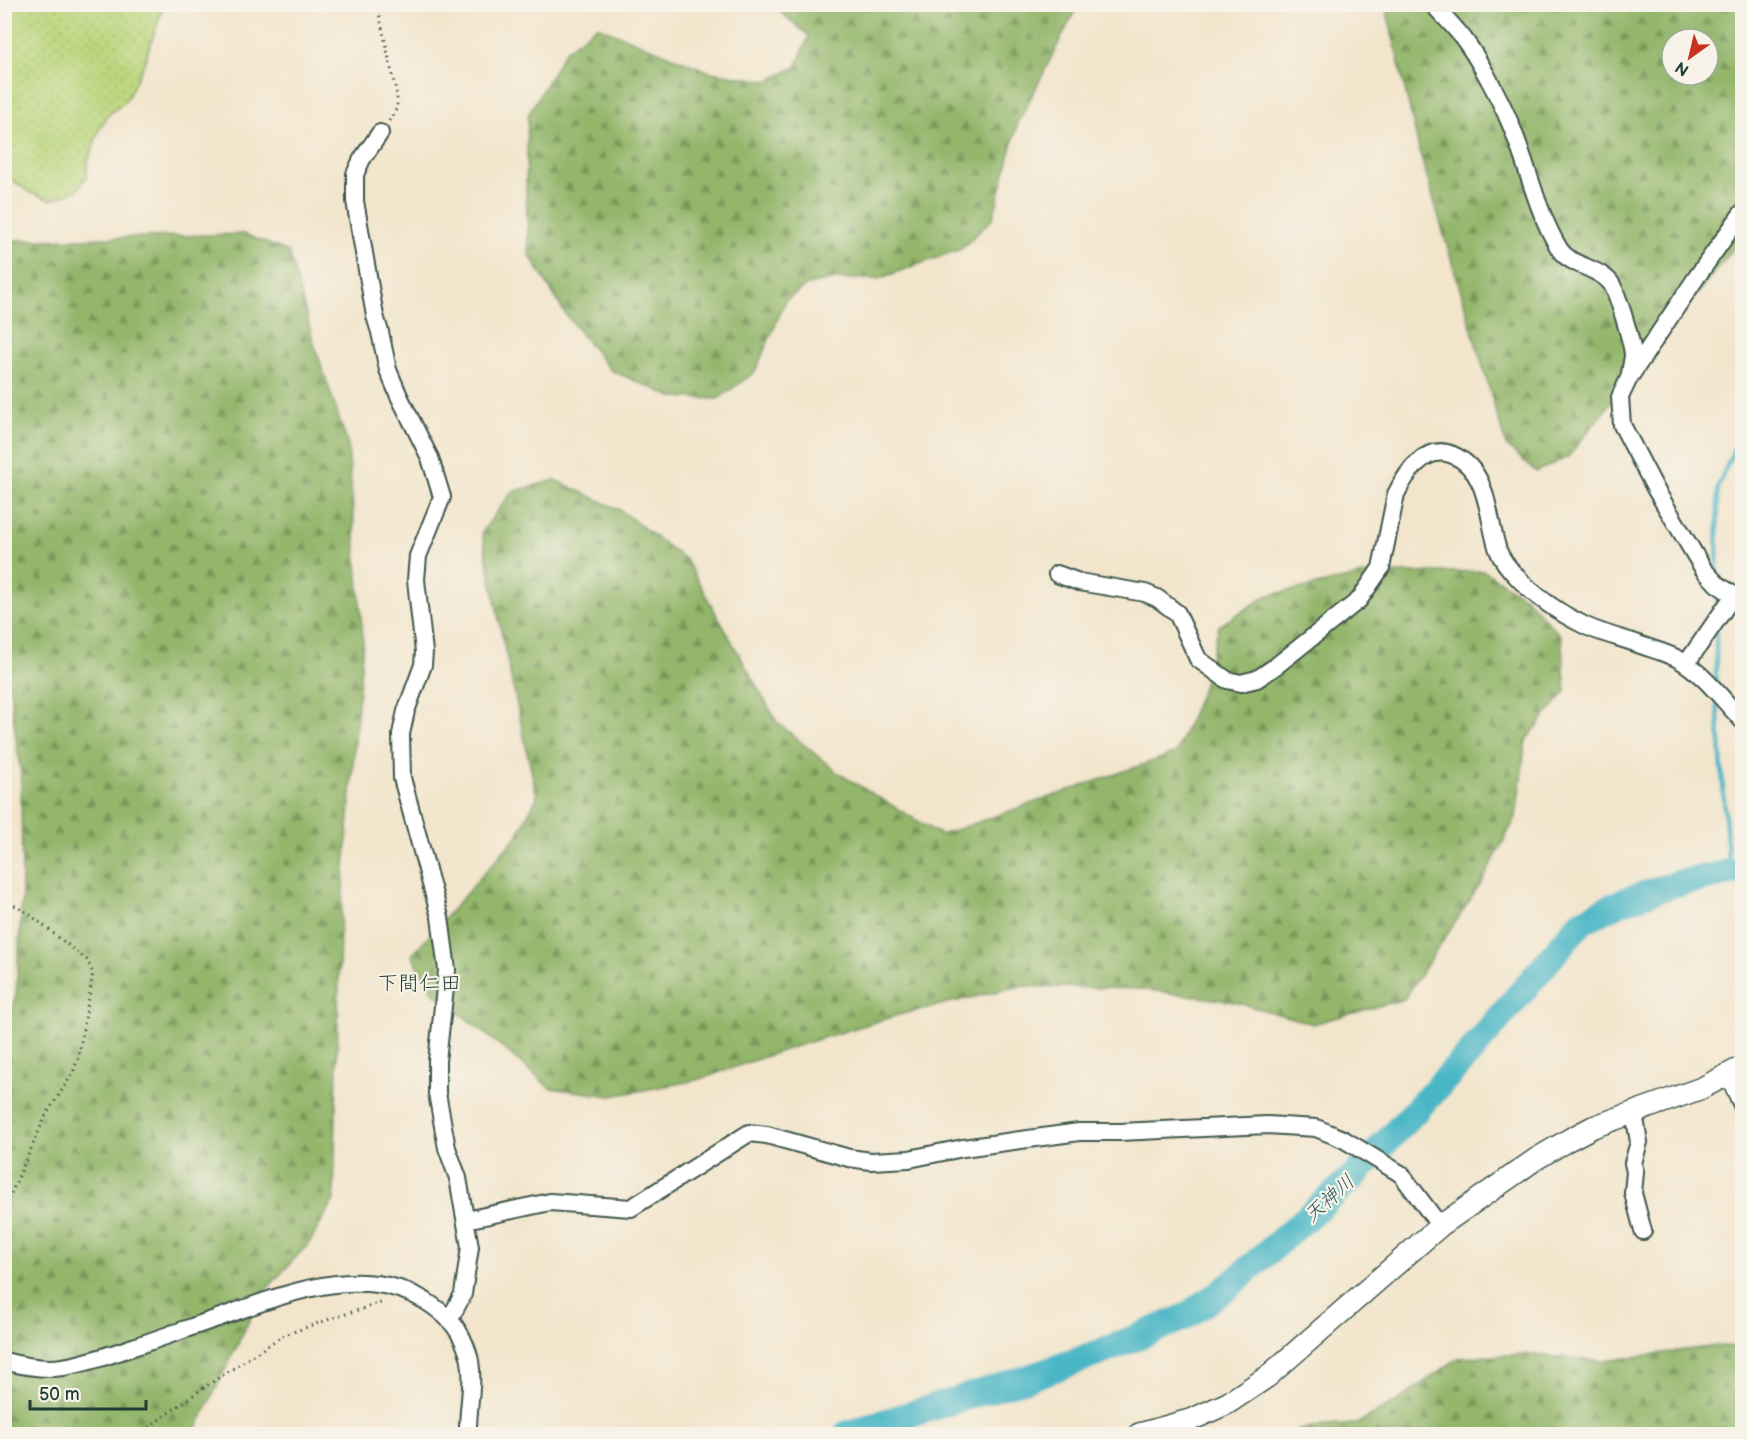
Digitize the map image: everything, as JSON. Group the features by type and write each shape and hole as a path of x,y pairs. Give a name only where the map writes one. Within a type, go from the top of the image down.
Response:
{"street":[{"path":"1433,4 1466,42 1510,122 1531,185 1562,253 1610,282 1627,327 1633,355 1629,378"},
{"path":"380,133 362,159 356,174 355,201 375,316 388,370 430,458 442,497 418,556 416,580 424,652 423,665 406,711 401,734 402,778 440,917 447,970 437,1062 437,1093 447,1148 458,1178 470,1247 463,1294 450,1319"},
{"path":"1686,664 1738,597 1717,584 1704,570 1656,490 1622,425 1620,397 1629,378 1743,213"},
{"path":"1057,574 1079,582 1145,593 1157,598 1177,613 1198,659 1227,680 1241,682 1257,680 1359,600 1381,568 1396,494 1416,463 1434,453 1455,455 1478,477 1486,498 1498,552 1510,570 1528,589 1579,623 1678,659 1703,679 1743,720"},
{"path":"1139,1434 1193,1419 1220,1407 1268,1377 1440,1226 1570,1138 1593,1127 1702,1088 1735,1071 1743,1105"},
{"path":"1634,1113 1639,1142 1634,1163 1633,1193 1643,1231"},
{"path":"466,1220 550,1202 631,1208 749,1133 768,1134 849,1158 872,1161 909,1159 963,1148 1079,1132 1267,1125 1316,1128 1343,1139 1401,1174 1440,1226"},
{"path":"4,1361 24,1366 60,1368 93,1360 284,1294 355,1282 395,1287 422,1298 450,1319 462,1339 468,1354 470,1371 468,1434"}],"path":[{"path":"377,4 397,96 397,108 380,133"},
{"path":"4,899 29,914 87,960 93,973 80,1054 73,1073 46,1115 4,1209"},
{"path":"139,1434 282,1336 411,1294"},
{"path":"4,1432 8,1434"}],"green space":[{"path":"1388,4 1742,5 1742,238 1568,457 1536,472 1506,445 1421,157 1387,12"},
{"path":"4,5 164,5 143,66 128,97 124,103 109,114 100,128 87,164 87,176 77,190 51,200 31,193 5,175"},
{"path":"772,5 1078,5 1018,123 993,218 961,249 878,279 835,279 807,285 786,300 755,372 718,399 672,397 610,370 564,312 529,254 526,192 528,115 565,51 597,26 710,72 768,81 796,67 809,36"},
{"path":"244,234 289,252 314,343 348,445 363,641 340,930 334,1200 310,1242 262,1294 194,1434 5,1434 4,1024 16,996 22,897 21,775 4,647 5,240"},
{"path":"555,480 620,510 686,560 777,722 838,773 941,835 1176,753 1203,687 1219,626 1266,596 1367,574 1484,571 1524,596 1561,636 1566,691 1526,740 1516,817 1482,882 1404,999 1313,1024 1235,1002 1141,989 1020,986 898,1015 790,1048 697,1080 612,1096 550,1088 432,991 412,955 517,836 537,797 482,532 512,492"},
{"path":"1716,1346 1742,1347 1742,1434 1282,1434 1311,1427 1356,1424 1399,1400 1458,1358 1524,1354 1603,1361"}],"waterway":[{"path":"1717,576 1718,486 1742,431"},
{"path":"1717,588 1717,609"},
{"path":"1716,630 1716,684"},
{"path":"1717,699 1729,872"},
{"name":"天神川","path":"847,1434 1034,1376 1104,1351 1185,1317 1228,1287 1352,1178 1468,1055 1581,922 1621,902 1675,884 1742,870"}],"district":[{"name":"下間仁田","path":"419,983"}]}
